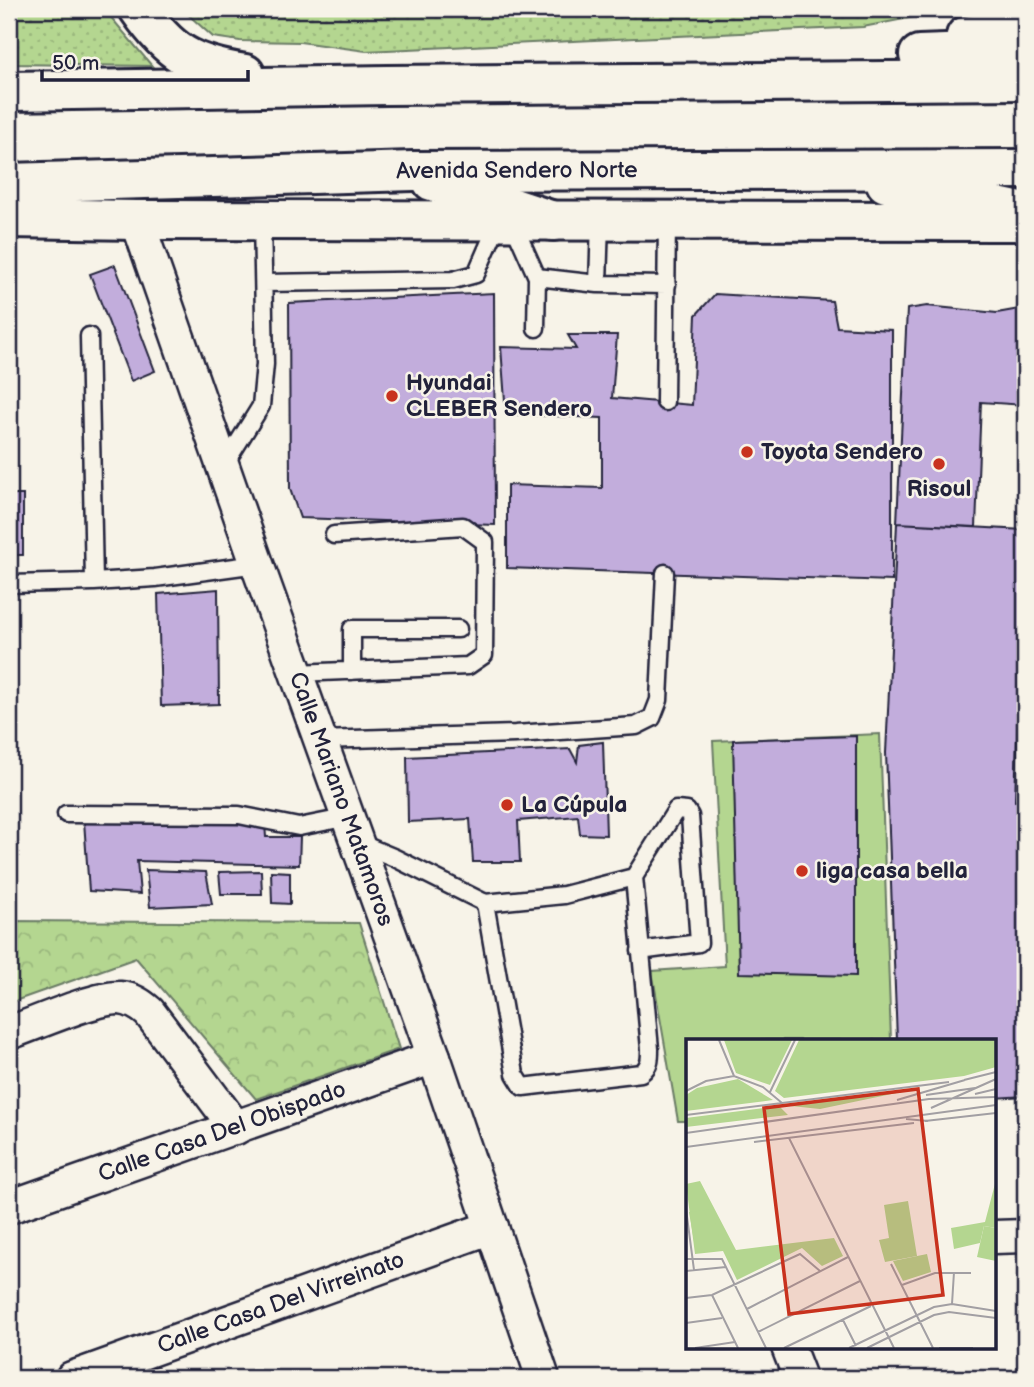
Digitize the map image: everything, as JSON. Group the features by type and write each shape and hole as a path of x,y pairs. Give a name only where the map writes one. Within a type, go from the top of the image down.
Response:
{"main road":[{"path":"139,9 154,31 172,48 189,59 219,69 246,74 387,85"},
{"path":"807,81 886,56 1025,23"},
{"path":"886,56 1025,51"},
{"path":"9,91 1025,80"},
{"path":"408,172 529,146 1025,144"},
{"path":"819,168 969,203 1025,213"},
{"name":"Avenida Sendero Norte","path":"9,183 408,172 1025,169"},
{"path":"408,172 553,221"},
{"path":"9,218 262,221 1025,221"}],"street":[{"name":"Calle Mariano Matamoros","path":"137,220 434,1057 543,1378"},
{"path":"9,1033 99,1001 119,998 136,1001 149,1012 236,1128"},
{"name":"Calle Casa Del Obispado","path":"9,1207 434,1057"},
{"name":"Calle Casa Del Virreinato","path":"72,1378 492,1227"},
{"path":"996,1237 1025,1236"},
{"path":"788,1348 800,1378"}],"lane":[{"path":"598,284 600,220"},
{"path":"665,402 667,220"},
{"path":"223,467 261,406 265,364 262,221"},
{"path":"264,283 453,280 476,274 506,221"},
{"path":"506,221 537,277 536,328"},
{"path":"537,277 598,284 667,285"},
{"path":"89,336 94,582"},
{"path":"296,673 468,666 484,654 485,542 463,526 334,534"},
{"path":"9,584 155,578 257,564"},
{"path":"320,740 516,734 636,726 652,718 659,700 665,573"},
{"path":"352,671 352,629 458,629"},
{"path":"485,903 515,1074 523,1087 640,1073 646,1069 650,1061 650,1049 640,951 634,877 676,810 687,811 690,816 699,943 640,951"},
{"path":"66,814 239,815 299,827 354,830 395,858 485,903 564,895 634,877"}],"green space":[{"path":"9,9 104,9 152,66 9,64"},
{"path":"182,9 955,9 863,27 366,51 300,42 240,41 213,37"},
{"path":"880,734 891,1039 686,1039 686,1121 678,1121 652,971 725,966 713,741"},
{"path":"9,921 359,923 399,1049 256,1099 136,958 9,1003"}],"building":[{"path":"115,265 155,371 131,381 90,274"},
{"name":"Hyundai CLEBER Sendero","path":"494,293 495,525 300,518 290,489 289,303"},
{"name":"Toyota Sendero","path":"715,294 832,301 837,327 892,330 892,581 507,568 507,485 602,488 602,418 506,414 501,347 576,349 568,335 617,335 612,398 692,405 696,315"},
{"name":"Risoul","path":"927,306 997,313 1025,308 1025,405 981,402 976,527 897,523 907,309"},
{"path":"9,495 23,495 23,555 9,555"},
{"path":"897,523 1024,530 1015,801 1025,800 1025,1096 996,1098 996,1039 897,1039 886,753"},
{"path":"218,589 219,704 161,706 158,594"},
{"path":"856,736 856,976 739,973 733,740"},
{"name":"La Cúpula","path":"603,742 606,835 580,834 578,816 518,821 520,862 473,862 470,819 408,822 407,757 570,749 577,762 579,745"},
{"path":"84,821 265,824 266,837 300,837 299,865 137,861 140,894 89,891"},
{"path":"146,870 206,872 212,904 150,907"},
{"path":"261,871 262,894 221,894 219,872"},
{"path":"271,871 290,872 290,904 272,903"}],"place":[{"name":"Hyundai CLEBER Sendero","path":"392,396"},
{"name":"Toyota Sendero","path":"747,452"},
{"name":"Risoul","path":"939,464"},
{"name":"La Cúpula","path":"507,805"},
{"name":"liga casa bella","path":"802,871"}]}
